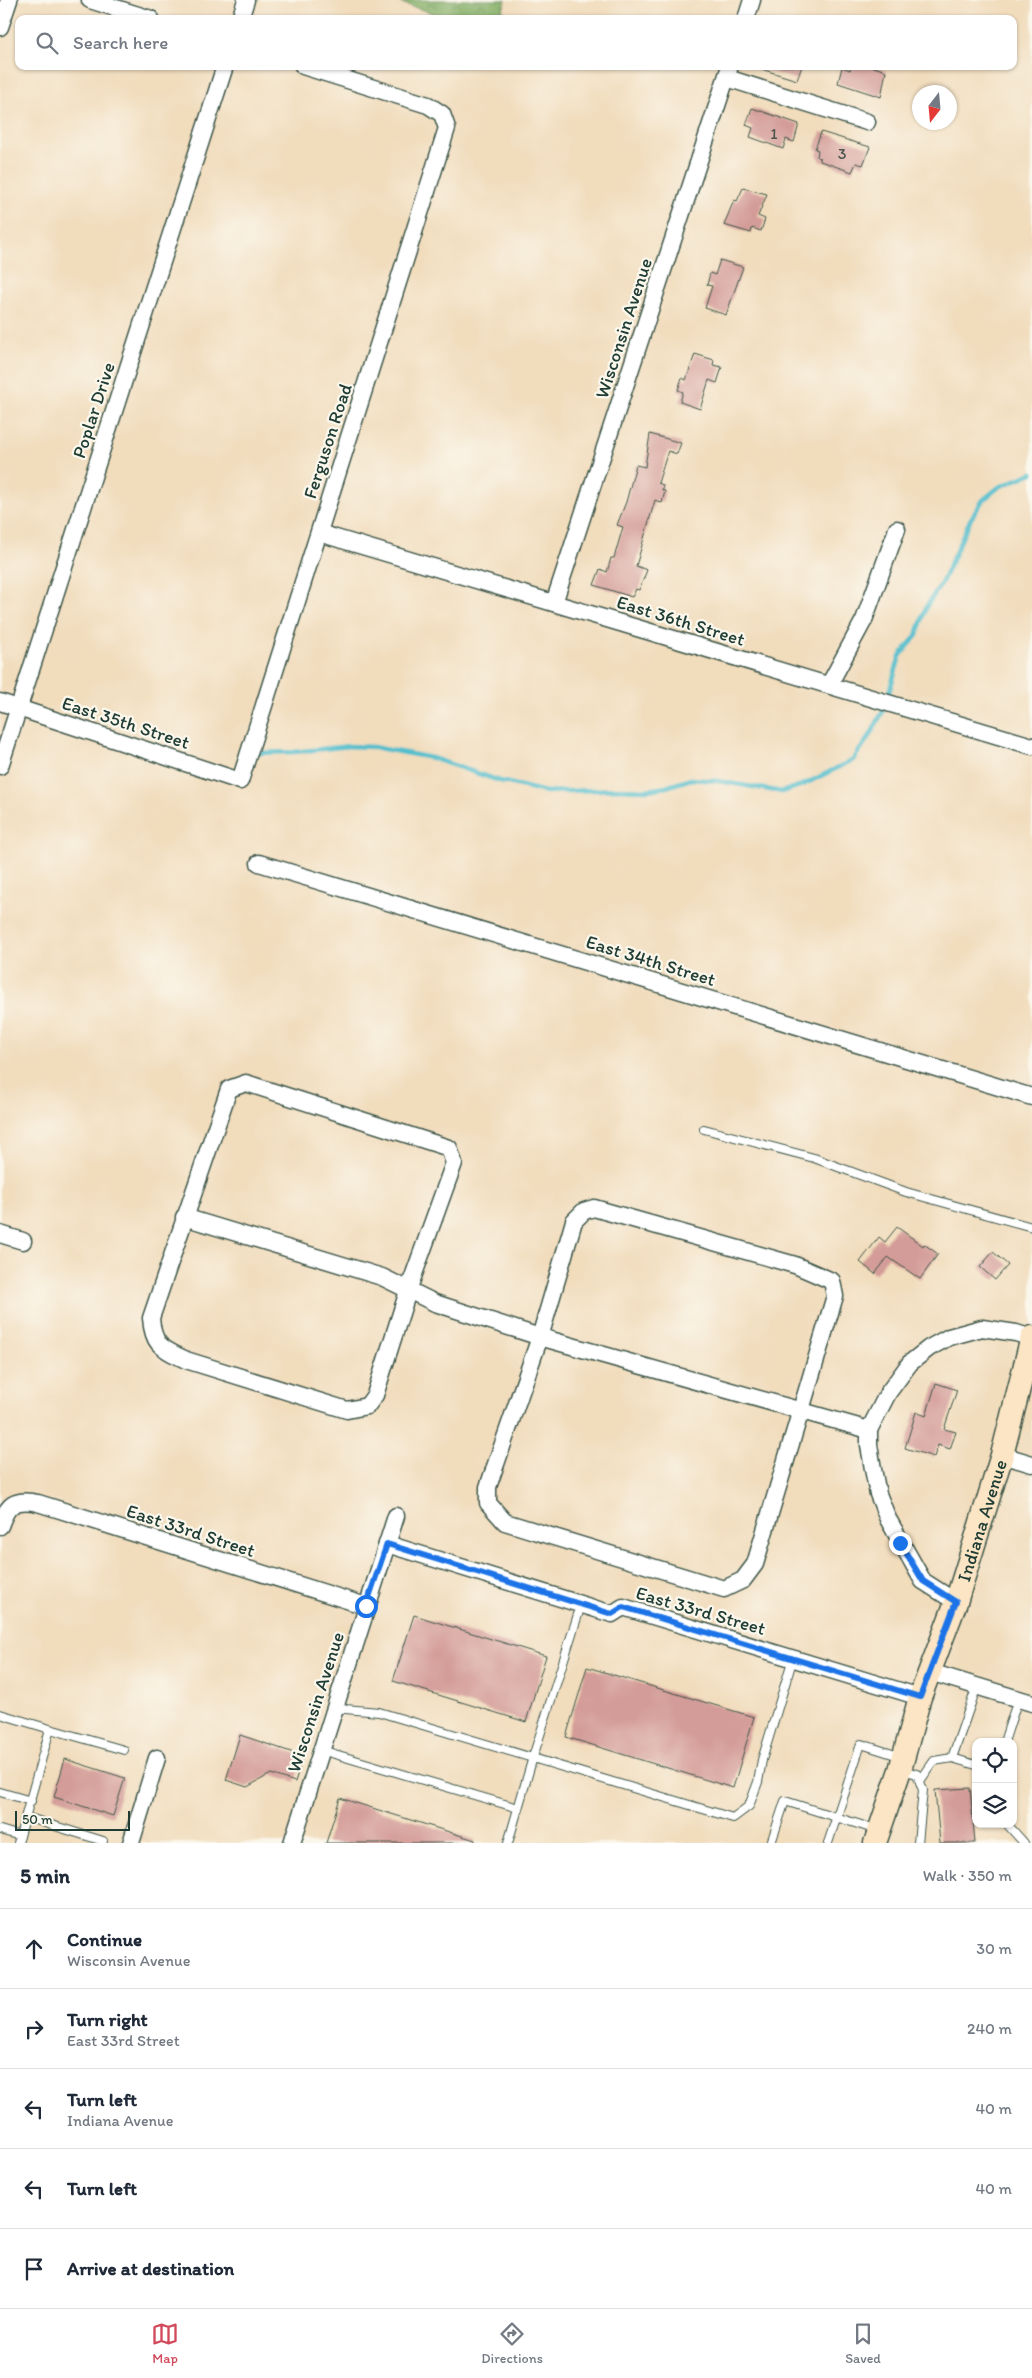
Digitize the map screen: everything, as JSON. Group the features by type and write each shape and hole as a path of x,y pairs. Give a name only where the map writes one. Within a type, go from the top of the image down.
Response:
{"street":[{"path":"0,27 9,0"},
{"path":"90,0 138,15"},
{"path":"241,15 246,0"},
{"path":"747,15 752,0"},
{"name":"Poplar Drive","path":"0,766 224,70"},
{"name":"Ferguson Road","path":"240,781 446,135 446,122 442,114 428,105 317,70"},
{"path":"729,72 866,122"},
{"name":"Wisconsin Avenue","path":"554,603 729,72"},
{"path":"830,685 864,620 897,529"},
{"name":"East 36th Street","path":"319,533 1032,746"},
{"name":"East 35th Street","path":"0,702 240,781"},
{"name":"East 34th Street","path":"258,863 1032,1097"},
{"path":"246,1083 449,1148 454,1163 409,1288 375,1395 367,1406 347,1410 186,1360 164,1349 152,1336 151,1318 184,1217 229,1089 246,1083"},
{"path":"594,1208 786,1262 832,1281 835,1296 801,1411 754,1564 743,1580 724,1589 505,1522 488,1503 488,1487 540,1337 574,1221 584,1211 594,1208"},
{"path":"184,1217 382,1276 435,1302 540,1337 869,1430"},
{"path":"0,1234 23,1241"},
{"path":"956,1602 923,1581 896,1535 878,1494 869,1445 869,1430 888,1393 910,1363 928,1348 949,1337 982,1328 1016,1333 1032,1338"},
{"name":"Indiana Avenue","path":"877,1837 902,1764 920,1697 956,1602 1002,1455 1032,1338"},
{"path":"1002,1455 1032,1464"},
{"name":"East 33rd Street","path":"2,1519 18,1502 38,1503 366,1606"},
{"name":"Wisconsin Avenue","path":"292,1843 396,1516"},
{"name":"East 33rd Street","path":"387,1544 612,1614 623,1607 920,1697"},
{"path":"930,1672 1025,1701"},
{"path":"131,1843 158,1758"}],"lane":[{"path":"704,1129 814,1158 906,1192 1032,1227"},
{"path":"508,1843 532,1757 581,1605"},
{"path":"334,1708 380,1712 733,1818 749,1806 755,1790 762,1760 793,1658"},
{"path":"952,1758 977,1686"},
{"path":"1006,1738 1025,1701"},
{"path":"0,1714 124,1750"},
{"path":"0,1830 19,1840 50,1729"},
{"path":"828,1843 861,1744 902,1764 917,1774 923,1790 918,1843"},
{"path":"321,1750 518,1808"},
{"path":"920,1781 934,1761 952,1758 972,1764"},
{"path":"0,1792 31,1801"},
{"path":"771,1843 785,1801 836,1817 877,1837"},
{"path":"26,1817 103,1841"},
{"path":"1011,1828 1024,1843"}],"green space":[{"path":"392,0 506,0 501,15 439,15"}],"building":[{"path":"764,70 801,70 797,80"},
{"path":"841,70 886,71 881,97 838,83"},
{"path":"752,108 799,124 794,142 786,139 783,149 750,137 753,128 746,125"},
{"path":"821,132 870,147 863,165 856,163 852,172 820,161 820,158 817,157 818,150 815,149"},
{"path":"743,188 767,194 758,216 765,219 761,231 752,228 751,233 724,225 734,200 737,201"},
{"path":"720,260 743,267 726,315 705,308 712,286 707,285 710,273 715,275"},
{"path":"695,354 714,360 713,365 722,367 717,383 709,380 700,409 680,402 683,392 678,390 682,378 686,380"},
{"path":"650,434 681,443 677,454 668,451 658,483 663,485 662,490 665,491 662,503 655,500 636,566 647,570 639,590 636,589 632,597 594,585 600,569 607,572 611,558 614,558 623,527 617,525 626,502 636,465 645,467"},
{"path":"897,1227 923,1246 924,1244 938,1254 920,1279 888,1257 875,1274 860,1262 879,1237 885,1242"},
{"path":"993,1252 1008,1265 995,1280 980,1267"},
{"path":"936,1383 957,1390 944,1429 956,1432 950,1449 938,1445 934,1457 905,1448 916,1412 926,1416"},
{"path":"414,1615 546,1656 526,1722 393,1681"},
{"path":"587,1667 754,1717 733,1788 566,1737"},
{"path":"240,1735 303,1756 295,1782 271,1774 247,1787 226,1780"},
{"path":"65,1759 125,1778 113,1816 54,1797"},
{"path":"970,1788 972,1828 974,1828 975,1843 940,1843 935,1790"},
{"path":"340,1798 475,1840 475,1843 326,1843"}],"waterway":[{"path":"254,753 294,752 350,746 373,747 432,758 500,781 546,792 616,789 647,790 666,787 691,779 718,781 782,792 805,784 853,760 871,734 884,709 900,656 917,635 926,607 941,584 970,520 983,500 999,487 1032,473"}],"route":[{"path":"366,1606 387,1544 612,1614 623,1607 920,1697 956,1602 923,1581 900,1543"}]}
